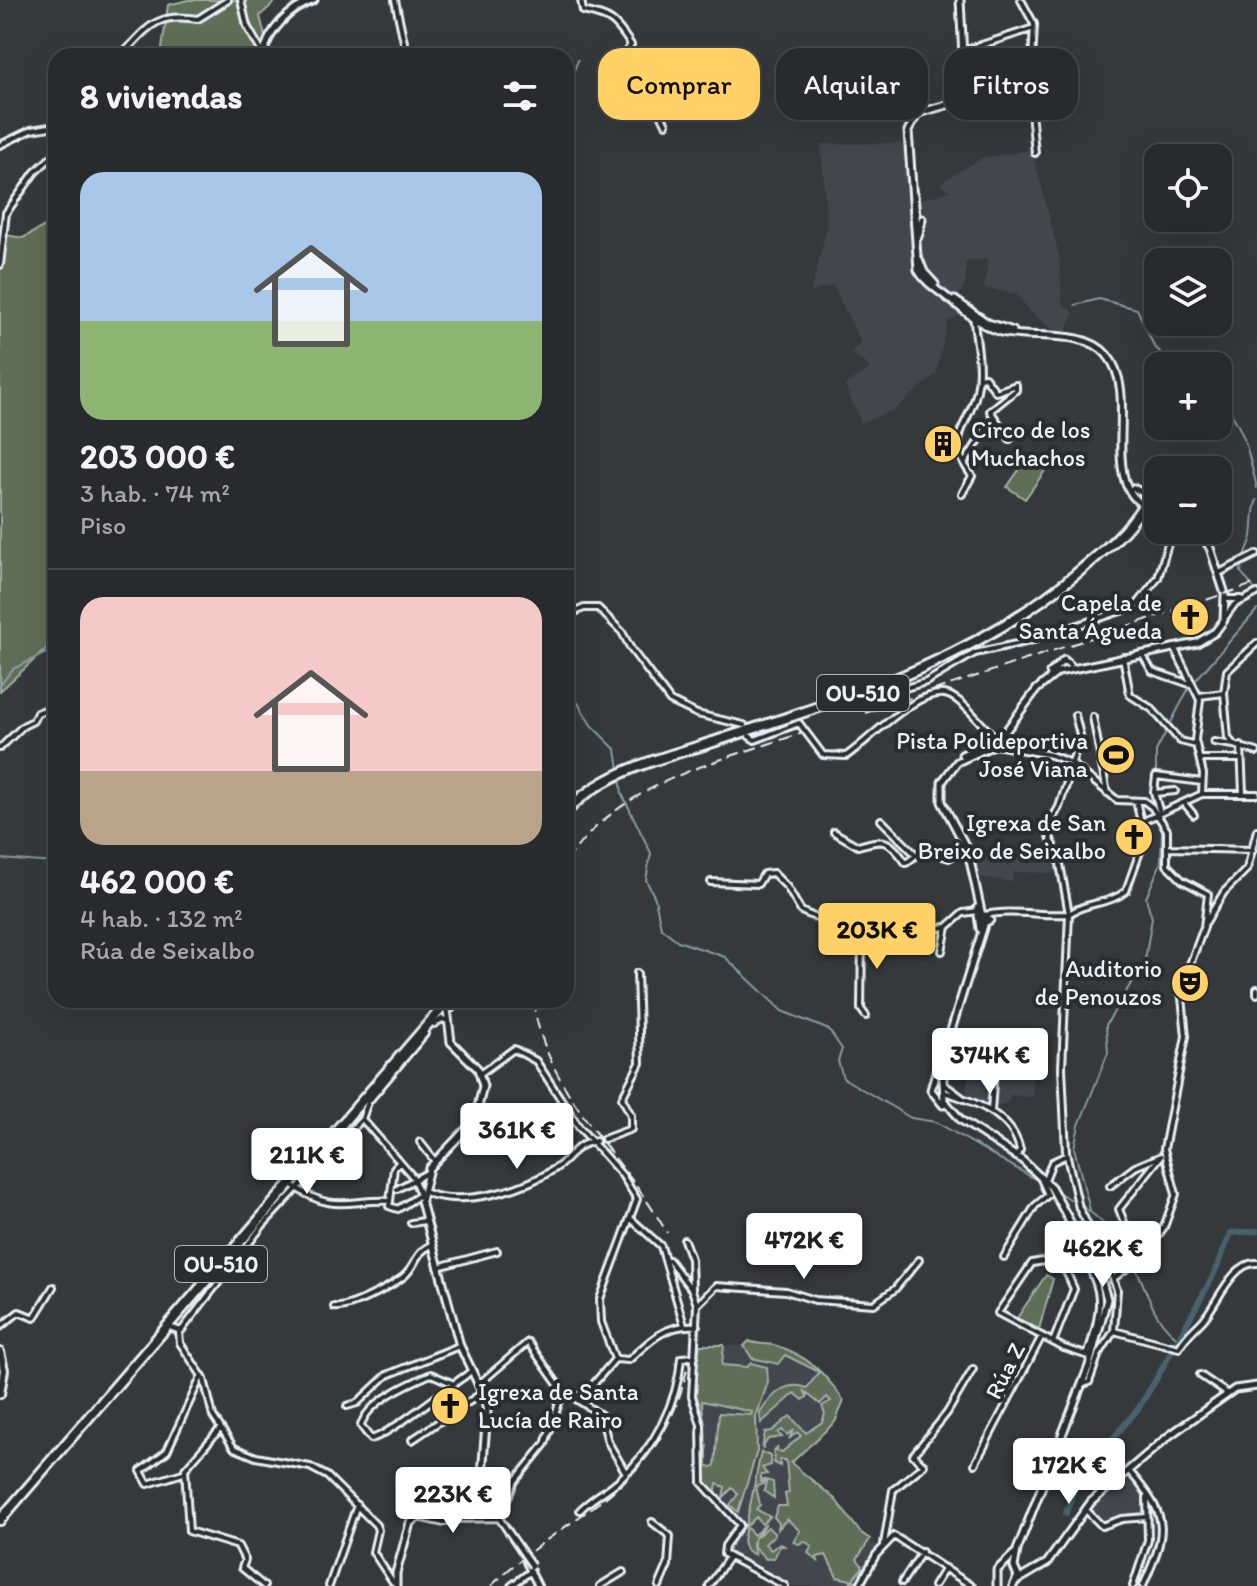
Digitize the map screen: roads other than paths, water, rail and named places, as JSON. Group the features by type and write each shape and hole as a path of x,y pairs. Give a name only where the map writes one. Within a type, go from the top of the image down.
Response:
{"main road":[{"name":"OU-510","path":"574,802 618,774 882,687 955,655 1051,594 1144,512"},
{"name":"OU-510","path":"0,1520 442,1008"},
{"path":"0,1352 4,1370 0,1394"}],"street":[{"path":"129,48 149,27 164,18 172,15 198,19 228,0"},
{"path":"241,0 247,26 259,48"},
{"path":"267,48 284,17 297,6 314,0"},
{"path":"395,0 405,48"},
{"path":"581,0 583,11 607,15 625,35 631,45 620,60 623,68 654,100 666,124"},
{"path":"961,0 966,48"},
{"path":"928,112 957,102 965,93 961,0"},
{"path":"1021,0 1034,28 1030,101 1035,153"},
{"path":"972,48 1034,28"},
{"path":"911,127 923,113 944,108"},
{"path":"914,120 911,161 919,272 973,316 998,331 1092,344 1112,362 1123,393 1119,453 1124,478 1134,489 1144,493"},
{"path":"914,120 908,135 909,172 918,217 916,236 921,267 933,283"},
{"path":"0,145 31,130 48,127"},
{"path":"0,220 35,172 48,160"},
{"path":"911,161 909,172 913,182"},
{"path":"0,265 6,213"},
{"path":"918,248 919,272 988,323"},
{"path":"946,292 964,309"},
{"path":"973,316 1029,336"},
{"path":"962,494 972,476 958,458 958,442 979,378 973,316"},
{"path":"979,378 985,377 996,392 1016,385 1013,393 990,411 992,419 1010,439"},
{"path":"963,464 970,459 992,419"},
{"path":"1124,478 1144,498"},
{"path":"902,710 898,690 926,682 975,653 1030,641 1136,606 1158,578 1168,544"},
{"path":"1204,544 1224,593"},
{"path":"973,869 939,803 938,786 951,763 992,739 1050,673 1066,665 1174,648 1210,637 1226,613 1219,573 1208,544"},
{"path":"1219,573 1257,554"},
{"path":"1224,593 1243,599"},
{"path":"1174,648 1210,633 1226,613 1243,599 1257,593"},
{"path":"574,612 584,608 598,608 622,632 670,701 697,714 744,725"},
{"path":"1041,684 1066,669 1190,642"},
{"path":"1234,745 1228,738 1224,693 1227,671 1257,643"},
{"path":"1174,648 1199,696 1195,743 1200,759 1202,794"},
{"path":"1144,652 1152,671 1192,684"},
{"path":"1123,657 1130,695 1152,709 1180,741 1206,742"},
{"path":"1045,1181 953,1117 941,1089 942,1056 981,939 983,919 966,846 942,802 941,786 954,764 992,739 1041,684 1066,665 1086,664"},
{"path":"749,736 755,740 799,723 823,755 846,756 902,710 938,693 951,695 978,716 992,739 1072,765 1117,800 1144,801 1157,812 1167,830 1165,858 1169,868 1182,880 1208,894 1205,923 1181,983 1181,1009 1187,1032 1162,1154 1119,1209 1127,1230 1150,1244"},
{"path":"1199,696 1224,693"},
{"path":"0,748 8,738 33,721 37,713 48,709"},
{"path":"1075,715 1080,735 1059,807 1047,828 1060,864 1069,914 1062,1123 1078,1204 1114,1278 1117,1302 1114,1331 1098,1356 1089,1382 1082,1385"},
{"path":"1093,717 1107,793"},
{"path":"1214,742 1257,752"},
{"path":"1241,746 1243,793"},
{"path":"1200,759 1241,759"},
{"path":"1157,812 1156,776 1202,782"},
{"path":"1155,793 1175,791"},
{"path":"1140,824 1157,812 1202,794 1257,794"},
{"path":"711,882 758,884 764,874 773,873 787,887 801,911 862,937 947,927 963,913 983,919 1002,911 1029,916 1069,914 1085,905 1111,900 1126,891 1142,844 1136,801"},
{"path":"1182,803 1194,815"},
{"path":"881,820 916,856"},
{"path":"1205,923 1216,910 1224,892 1247,869 1255,849 1257,830"},
{"path":"834,832 858,846 877,838 882,840 906,863 929,849 949,858 965,850"},
{"path":"1166,848 1255,849"},
{"path":"965,850 983,919 941,1089 956,1117 1018,1153 1045,1181 1070,1221 1106,1294 1105,1317 1082,1385 1017,1550 996,1572 998,1585"},
{"path":"874,935 878,916"},
{"path":"942,951 947,927"},
{"path":"862,937 861,1009 866,1016"},
{"path":"604,1139 631,1129 631,1115 622,1098 640,1063 637,973"},
{"path":"422,1195 434,1160 475,1120 483,1086 481,1073 453,1045 446,1008"},
{"path":"395,1583 373,1552 378,1530 376,1525 327,1476 310,1467 247,1455 234,1448 208,1408 202,1375 180,1343 179,1332 216,1281 295,1187 362,1119 368,1102 437,1020 449,1021"},
{"path":"481,1073 514,1049 536,1061 637,1199 600,1299 601,1322 615,1359"},
{"path":"991,1111 994,1070"},
{"path":"941,1089 1000,1118 1013,1131 1018,1153"},
{"path":"362,1119 416,1181 422,1195 425,1221 460,1346 482,1393 487,1412 483,1467 478,1484 453,1519"},
{"path":"295,1187 312,1199 343,1206 367,1200 390,1204 398,1209 402,1203 408,1204 422,1195 502,1194 554,1169 579,1145 594,1141"},
{"path":"420,1142 434,1160"},
{"path":"1003,1151 1018,1153"},
{"path":"1110,1186 1135,1167 1162,1154"},
{"path":"1114,1278 1136,1264 1166,1223 1177,1190 1162,1154"},
{"path":"1004,1257 1035,1206 1048,1195 1045,1181 1052,1162 1067,1155"},
{"path":"390,1204 394,1168 399,1163"},
{"path":"397,1189 416,1181 428,1171"},
{"path":"630,1218 661,1246 697,1305 692,1396 701,1425 702,1483 740,1525 725,1546 726,1556 709,1586"},
{"path":"411,1223 425,1221"},
{"path":"684,1240 694,1270 690,1289"},
{"path":"334,1307 346,1309 384,1289 404,1276 417,1252 432,1245"},
{"path":"437,1267 497,1251"},
{"path":"667,1257 684,1325"},
{"path":"1053,1342 1074,1289 1059,1261 1054,1259 1032,1263 998,1313 1053,1342 1090,1356"},
{"path":"697,1305 716,1286 786,1291 815,1300 874,1304 895,1289 919,1260"},
{"path":"1114,1331 1179,1348 1188,1331 1201,1323 1236,1273 1246,1264 1257,1263"},
{"path":"0,1327 19,1312 34,1318 53,1287"},
{"path":"676,1291 690,1289"},
{"path":"615,1359 629,1360 660,1332 684,1325 698,1326"},
{"path":"172,1328 179,1332"},
{"name":"Rúa Z","path":"975,1464 1042,1336"},
{"path":"478,1385 528,1342 566,1396"},
{"path":"347,1406 357,1403 387,1375 460,1346"},
{"path":"580,1510 626,1473 655,1437 680,1375 681,1358 695,1357"},
{"path":"499,1518 515,1481 545,1444 560,1400 566,1396 585,1394 615,1359"},
{"path":"884,1544 893,1490 924,1465 913,1455 947,1413 973,1369"},
{"path":"454,1384 431,1374 397,1388 362,1418 361,1426 371,1439 378,1437 454,1384 471,1371"},
{"path":"202,1375 167,1451 141,1471 148,1484 155,1485 184,1472 220,1429"},
{"path":"1200,1375 1228,1394"},
{"path":"1006,1564 1017,1573 1030,1573 1050,1560 1085,1508 1128,1470 1228,1394 1247,1385 1257,1386"},
{"path":"412,1440 482,1393"},
{"path":"573,1397 601,1415 612,1452 626,1473"},
{"path":"483,1467 499,1518 540,1586"},
{"path":"1128,1470 1147,1494 1163,1532 1158,1556 1143,1586"},
{"path":"184,1472 189,1531 238,1546 245,1560 242,1568 264,1586"},
{"path":"407,1472 400,1485 419,1517 442,1522 499,1518"},
{"path":"397,1473 402,1481 418,1489"},
{"path":"1133,1586 1147,1547 1147,1494"},
{"path":"329,1586 358,1504"},
{"path":"1085,1508 1100,1525 1147,1517"},
{"path":"395,1583 406,1531 419,1517"},
{"path":"652,1522 670,1536 668,1565 659,1586"},
{"path":"859,1586 891,1536 898,1536 972,1586"},
{"path":"1013,1586 1017,1573 1017,1550"},
{"path":"902,1582 922,1552"},
{"path":"726,1556 785,1586"},
{"path":"526,1562 531,1568"},
{"path":"511,1586 531,1568"},
{"path":"934,1586 945,1568"},
{"path":"600,1586 623,1572"},
{"path":"771,1586 773,1579"},
{"path":"388,1586 395,1583"}],"waterway":[{"path":"574,70 578,60"},
{"path":"1075,305 1099,299 1137,309 1154,346 1160,352"},
{"path":"1232,415 1240,428 1257,488"},
{"path":"1256,591 1241,572 1252,535 1257,500"},
{"path":"1194,682 1257,610"},
{"path":"0,685 13,669 48,652"},
{"path":"1156,775 1156,751 1190,686"},
{"path":"574,696 591,725 616,750 619,769"},
{"path":"620,776 622,794 651,853 646,880 655,898 661,928 678,941 725,957 782,1011 829,1030 842,1049 838,1061 843,1078 911,1118 936,1122 1040,1182"},
{"path":"1157,785 1159,803"},
{"path":"1090,1210 1074,1148 1079,1125 1108,1053 1106,1025 1145,960 1152,918 1146,898 1161,862 1162,825"},
{"path":"0,859 48,862"},
{"path":"1056,1191 1075,1202"},
{"path":"1080,1205 1099,1219 1123,1246 1160,1319 1179,1339"},
{"path":"1066,1513 1079,1478 1138,1409 1154,1383 1212,1278 1231,1233 1257,1231"}],"railway":[{"path":"865,713 1257,583"},
{"path":"574,852 614,812 672,778 802,733"},
{"path":"535,1008 553,1065 569,1094 667,1233"},
{"path":"491,1586 523,1558 612,1492 638,1468 659,1439 677,1404 689,1359"}],"place":[{"name":"Circo de los Muchachos","path":"943,444"},
{"name":"Capela de Santa Águeda","path":"1190,617"},
{"name":"Pista Polideportiva José Viana","path":"1116,755"},
{"name":"Igrexa de San Breixo de Seixalbo","path":"1134,837"},
{"name":"Auditorio de Penouzos","path":"1190,983"},
{"name":"Igrexa de Santa Lucía de Rairo","path":"450,1406"}]}
